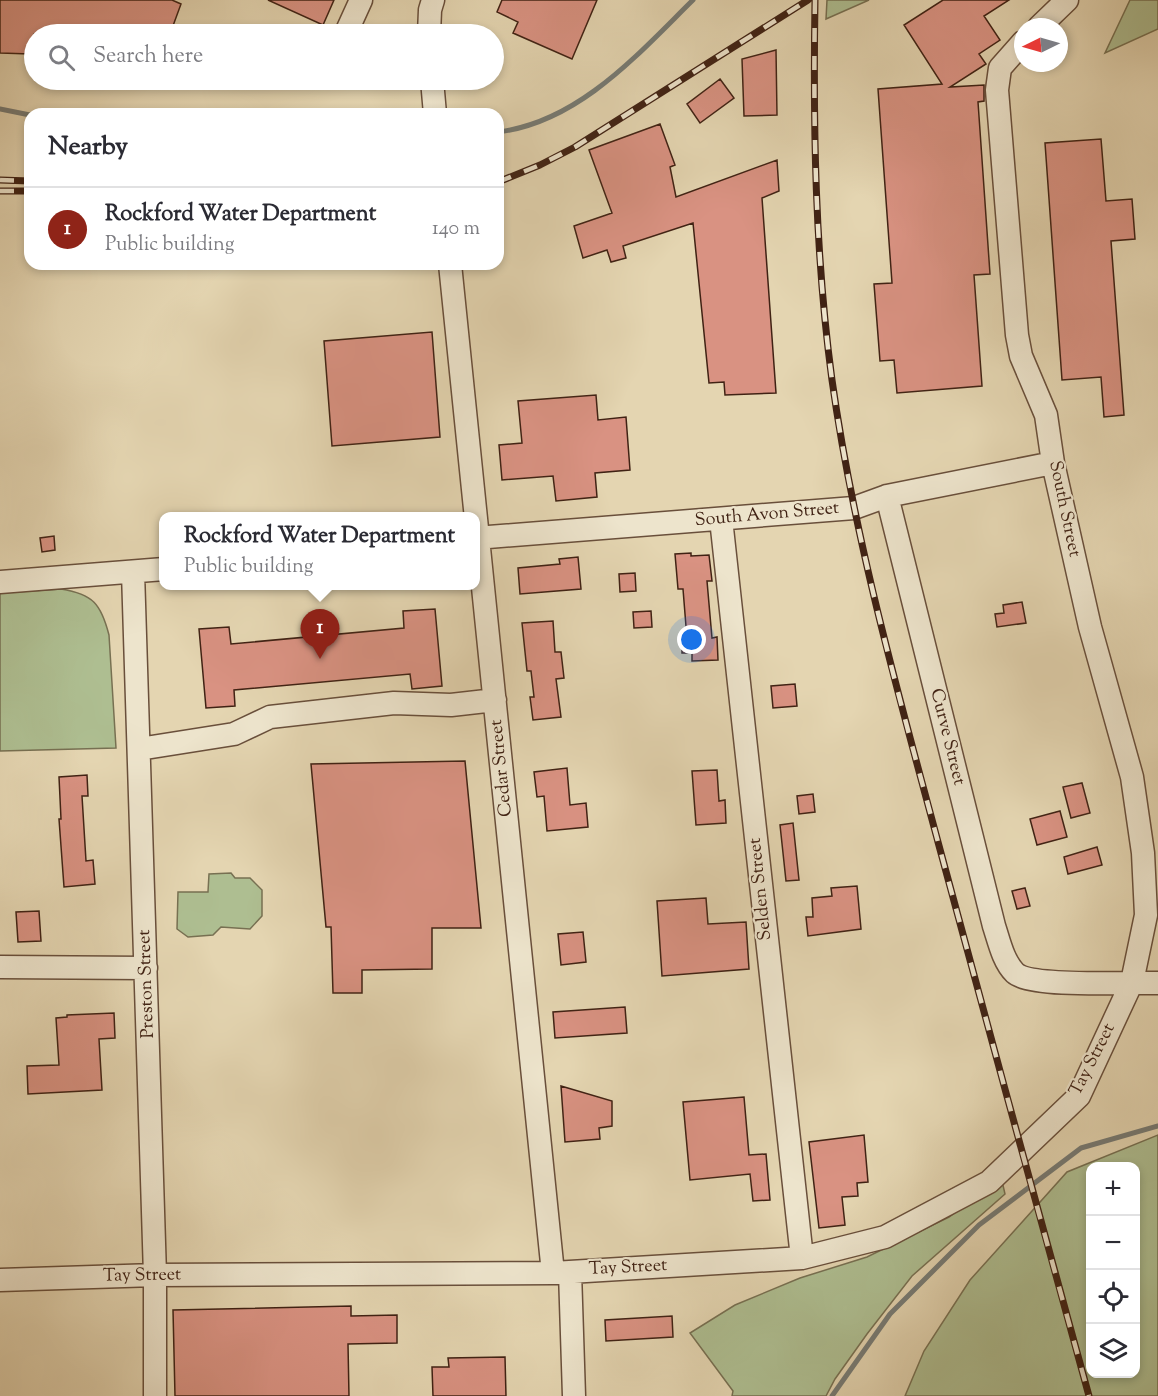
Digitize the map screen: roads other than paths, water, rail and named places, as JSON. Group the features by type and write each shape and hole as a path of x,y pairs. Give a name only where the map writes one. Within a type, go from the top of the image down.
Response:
{"street":[{"path":"350,24 361,0"},
{"path":"429,24 433,0"},
{"path":"1048,18 1067,0"},
{"name":"South Street","path":"1014,52 1000,68 997,90 1017,335 1021,356 1046,415 1053,463 1090,627 1132,777 1143,853 1146,915 1132,982"},
{"name":"Cedar Street","path":"451,270 474,512"},
{"name":"South Avon Street","path":"480,538 854,507 887,496 1053,463"},
{"name":"Curve Street","path":"887,496 994,926 1002,950 1016,973 1038,981 1132,982"},
{"name":"Selden Street","path":"721,519 802,1258"},
{"name":"Cedar Street","path":"480,565 562,1272 574,1396"},
{"path":"0,582 159,569"},
{"name":"Preston Street","path":"133,572 155,1275 155,1396"},
{"path":"139,749 234,734 270,717 394,703 451,705 495,700"},
{"path":"0,967 146,968"},
{"path":"1132,982 1158,983"},
{"name":"Tay Street","path":"0,1280 155,1275 562,1272 802,1258 885,1238 989,1182 1079,1096 1132,982"}],"waterway":[{"path":"504,131 527,126 555,115 581,100 628,63 693,0"},
{"path":"0,109 24,114"},
{"path":"832,1396 890,1314 979,1225 1081,1148 1158,1126"}],"railway":[{"path":"504,180 575,147 808,0"},
{"path":"815,0 815,143 822,285 832,380 852,497 864,555 907,727 1089,1396"},
{"path":"0,180 24,181"},
{"path":"0,191 24,191"}],"place":[{"name":"Rockford Water Department","path":"320,659"}]}
